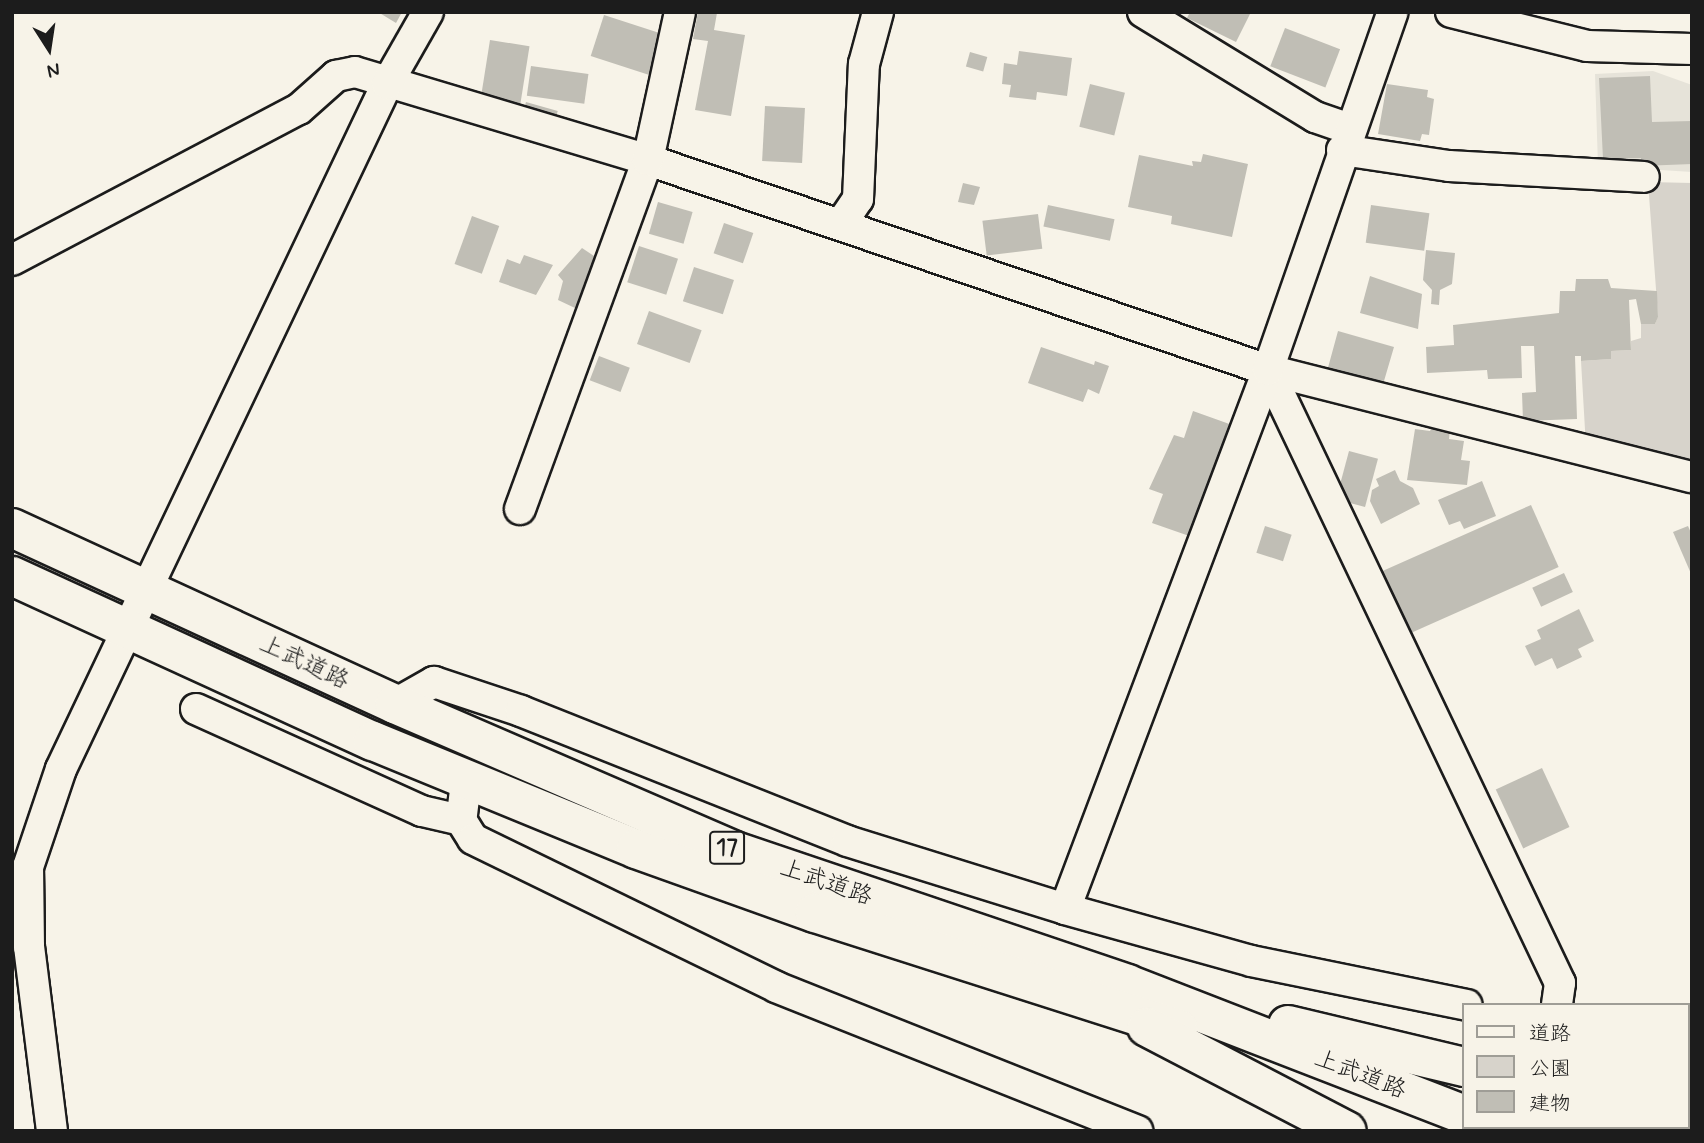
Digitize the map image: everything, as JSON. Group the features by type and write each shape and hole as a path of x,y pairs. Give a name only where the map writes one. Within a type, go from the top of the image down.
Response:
{"highway":[{"name":"上武道路","path":"12,528 395,705 732,850 1121,997 1462,1115"},
{"name":"上武道路","path":"12,576 466,782 815,914 1121,997"},
{"path":"1121,997 1462,1067"},
{"path":"1121,997 1347,1131"}],"street":[{"path":"52,1131 29,947 28,867 61,769 130,630 146,591 387,84 428,12"},
{"path":"520,509 649,160 680,12"},
{"path":"841,224 858,199 864,64 878,12"},
{"path":"1143,12 1315,117 1346,139 1449,166 1644,177"},
{"path":"1065,909 1268,370 1346,139 1393,12"},
{"path":"1451,12 1587,46 1692,49"},
{"path":"12,260 297,110 336,76 355,72 448,103 649,160 1268,370 1692,477"},
{"path":"1268,370 1560,983 1557,1003"},
{"path":"395,705 434,682 521,711 847,841 1065,909 1251,961 1462,1004"},
{"path":"196,709 422,811 461,820"},
{"path":"466,782 461,820 474,839 776,987 1137,1131"}],"shaded area":[{"path":"1653,71 1692,85 1692,172 1598,166 1595,74"}],"green space":[{"path":"1648,182 1692,183 1692,469 1586,447 1581,361 1611,359 1611,351 1631,350 1631,341 1641,338 1641,324 1655,324 1658,316"}],"building":[{"path":"378,12 402,12 396,23"},
{"path":"698,12 717,13 714,30 745,35 731,116 695,110 708,41 693,39"},
{"path":"1190,12 1251,12 1236,42 1187,18"},
{"path":"604,15 665,35 652,76 591,56"},
{"path":"1285,28 1340,49 1325,87 1270,66"},
{"path":"490,40 530,46 520,107 480,100"},
{"path":"1019,51 1072,58 1067,96 1037,92 1036,100 1009,97 1011,85 1002,84 1004,63 1017,65"},
{"path":"970,52 987,57 983,71 966,66"},
{"path":"531,66 588,74 584,104 527,96"},
{"path":"1650,76 1652,122 1692,121 1692,164 1641,166 1641,158 1603,159 1599,78"},
{"path":"1090,84 1125,93 1114,135 1079,127"},
{"path":"1387,84 1428,90 1427,97 1434,99 1429,135 1422,134 1420,141 1378,134"},
{"path":"526,102 558,111 554,126 522,116"},
{"path":"765,106 805,108 802,163 762,161"},
{"path":"1203,154 1248,164 1232,237 1171,224 1172,216 1128,207 1139,155 1193,166 1192,161 1201,162"},
{"path":"963,183 980,187 974,205 958,202"},
{"path":"658,202 693,212 684,244 649,234"},
{"path":"1048,205 1115,219 1110,241 1043,227"},
{"path":"1371,205 1429,213 1424,251 1366,243"},
{"path":"1038,214 1042,249 987,256 982,221"},
{"path":"472,216 499,226 482,274 455,264"},
{"path":"724,223 753,233 743,263 714,253"},
{"path":"639,246 678,259 666,295 627,282"},
{"path":"582,248 606,264 575,308 558,300 563,281 558,275"},
{"path":"1426,250 1455,253 1452,284 1440,290 1439,305 1431,304 1432,290 1423,280"},
{"path":"524,255 553,265 536,295 499,282 507,259 520,264"},
{"path":"694,267 734,280 723,314 683,301"},
{"path":"1370,276 1422,294 1418,329 1360,313"},
{"path":"1576,279 1608,279 1611,288 1657,291 1658,317 1655,324 1641,324 1636,299 1629,300 1631,350 1611,351 1611,359 1581,361 1581,356 1575,356 1577,419 1523,421 1522,393 1536,392 1534,346 1521,346 1522,378 1488,379 1487,370 1427,373 1426,347 1454,345 1453,325 1559,313 1560,291 1575,291"},
{"path":"649,311 702,330 690,363 637,344"},
{"path":"1338,331 1394,347 1384,381 1371,379 1369,387 1326,375"},
{"path":"1041,347 1094,365 1095,361 1109,366 1099,394 1088,389 1083,402 1028,383"},
{"path":"599,356 630,368 620,392 590,380"},
{"path":"1193,411 1235,426 1195,538 1152,523 1163,494 1149,489 1174,435 1184,438"},
{"path":"1432,427 1450,429 1449,439 1464,441 1461,460 1470,461 1467,485 1407,480 1415,429 1430,431"},
{"path":"1349,451 1378,459 1365,507 1336,499"},
{"path":"1395,470 1400,481 1413,488 1420,504 1381,524 1370,501 1372,490 1379,486 1376,479"},
{"path":"1482,481 1496,516 1464,529 1460,521 1449,525 1438,500"},
{"path":"1531,505 1559,567 1405,635 1378,573"},
{"path":"1265,526 1292,535 1283,561 1256,553"},
{"path":"1688,526 1692,535 1692,576 1673,532"},
{"path":"1564,573 1573,592 1541,607 1532,588"},
{"path":"1579,609 1594,641 1578,649 1582,657 1557,669 1552,658 1535,666 1525,646 1541,639 1537,630"},
{"path":"1542,768 1569,827 1523,848 1496,790"}]}
